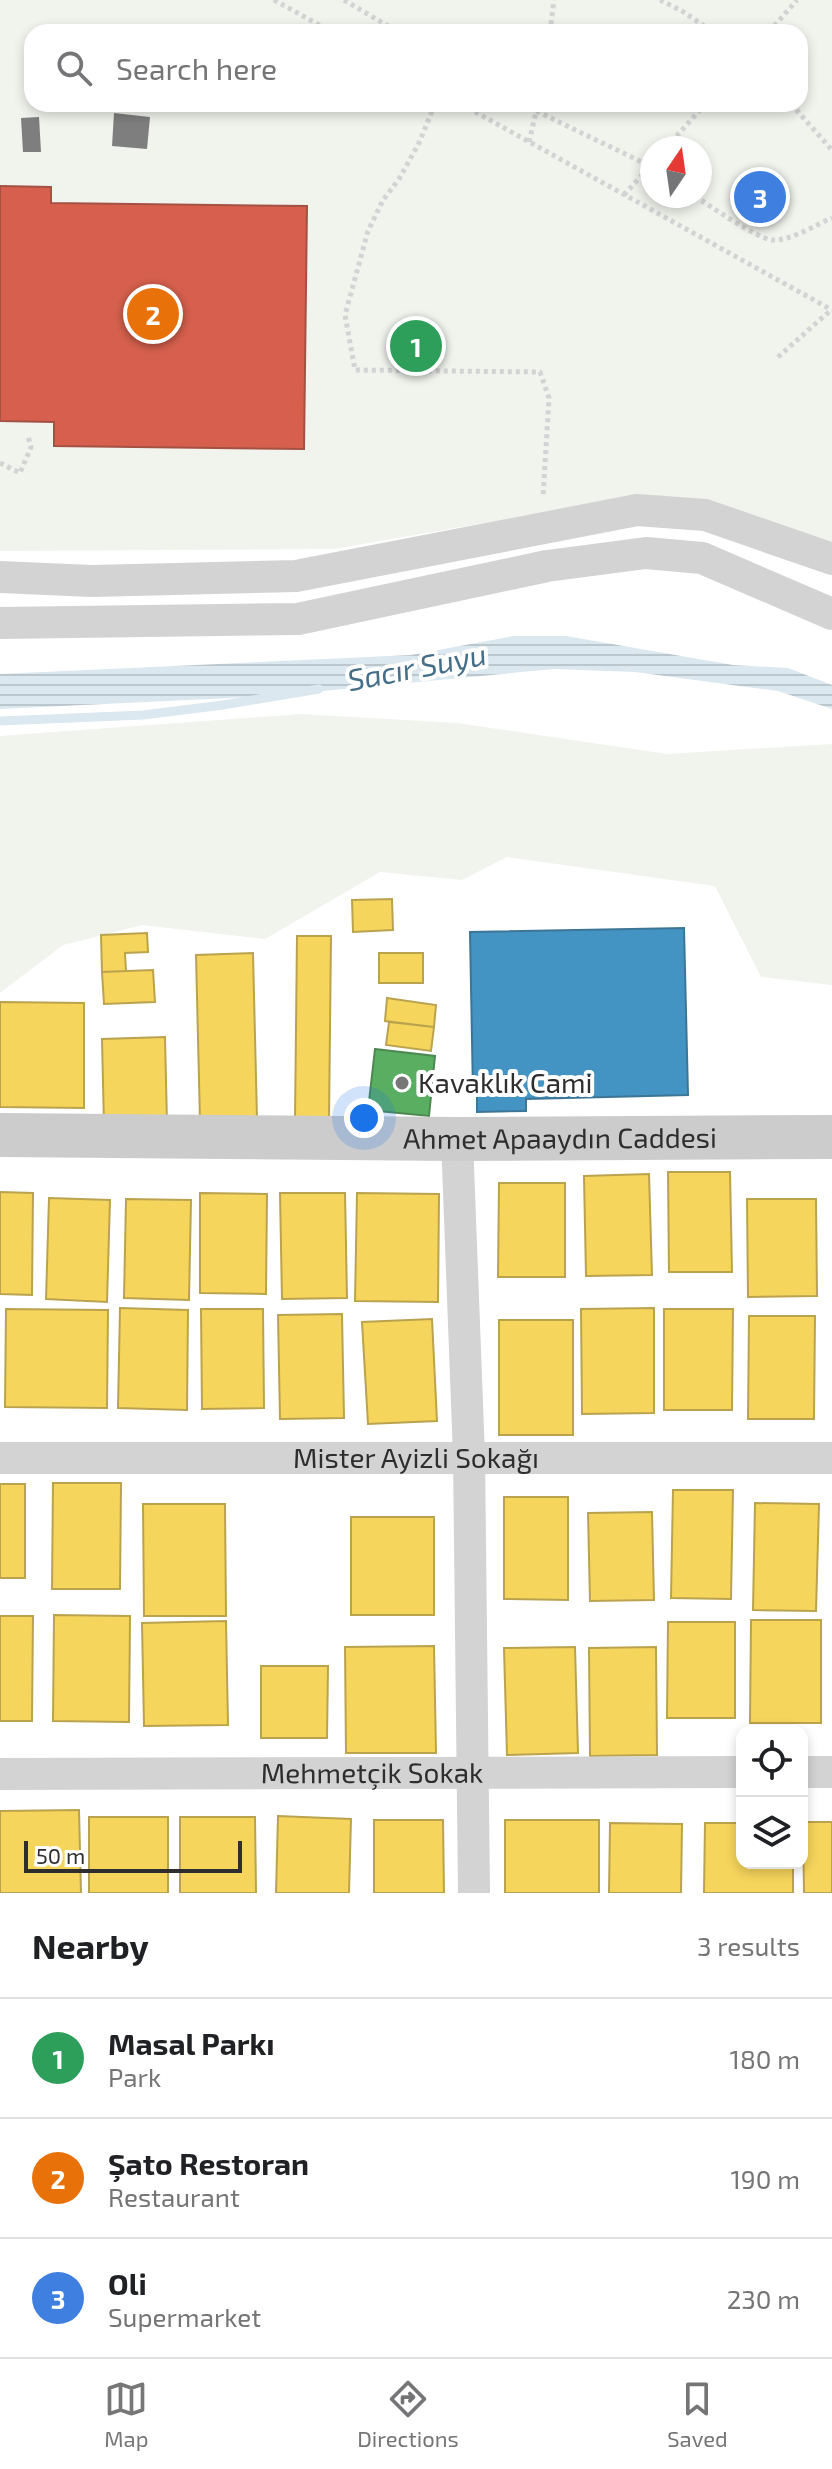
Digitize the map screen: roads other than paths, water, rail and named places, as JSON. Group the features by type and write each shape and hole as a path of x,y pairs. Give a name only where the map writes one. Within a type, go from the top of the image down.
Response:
{"street":[{"path":"0,577 92,581 296,576 637,510 705,515 832,559"},
{"path":"0,623 298,619 547,566 646,553 702,558 832,614"},
{"name":"Ahmet Apaaydın Caddesi","path":"0,1135 457,1139 832,1137"},
{"path":"457,1139 469,1456 474,1893"},
{"name":"Mister Ayizli Sokağı","path":"0,1458 832,1458"},
{"name":"Mehmetçik Sokak","path":"0,1774 736,1772"},
{"path":"808,1772 832,1772"}],"water":[{"path":"514,636 566,636 733,665 788,668 832,685 832,709 778,691 635,672 554,669 270,696 0,709 0,674 411,655"}],"waterway":[{"name":"Sacır Suyu","path":"0,721 143,715 319,689"}],"place":[{"name":"Oli","path":"760,197"},
{"name":"Şato Restoran","path":"153,314"},
{"name":"Masal Parkı","path":"416,346"},
{"name":"Kavaklık Cami","path":"402,1083"}]}
